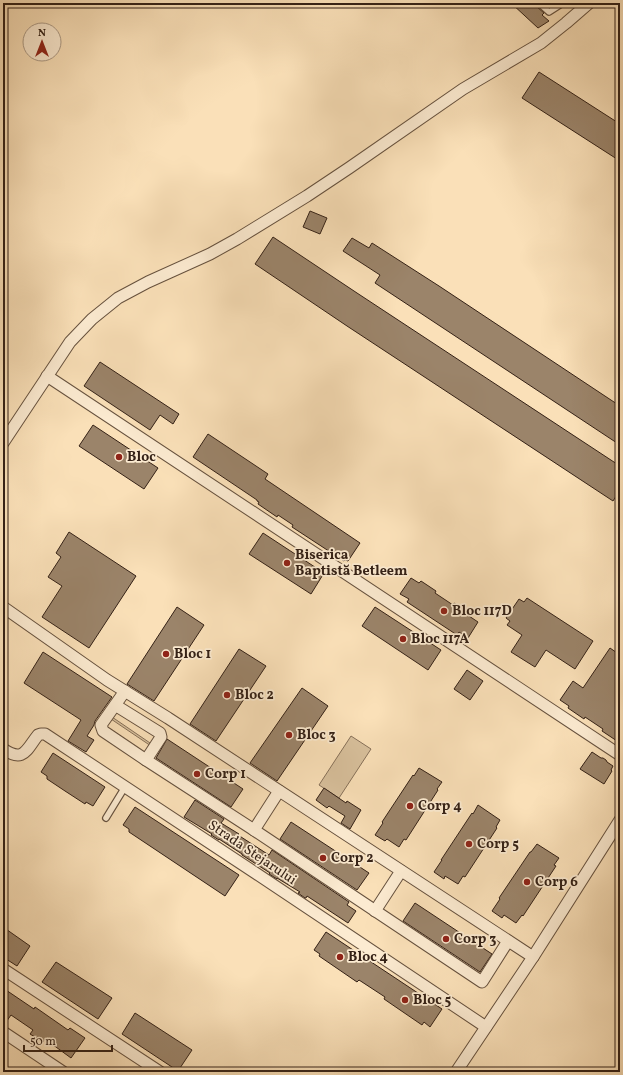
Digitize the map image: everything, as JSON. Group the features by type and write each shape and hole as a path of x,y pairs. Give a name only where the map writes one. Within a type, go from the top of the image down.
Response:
{"street":[{"path":"3,442 70,342 92,319 118,298 148,282 210,254 307,196 463,89 541,43 589,3"},
{"path":"47,376 620,755"},
{"path":"3,607 125,691 533,956"},
{"path":"125,691 101,725 102,731 482,982 508,941"},
{"path":"115,705 160,733 162,736 146,760"},
{"name":"Strada Stejarului","path":"3,750 14,755 24,754 38,735 45,734 486,1027"},
{"path":"254,830 279,791"},
{"path":"456,1072 533,956 620,820"},
{"path":"375,911 401,871"},
{"path":"3,969 160,1072"},
{"path":"3,1032 63,1072"}],"lane":[{"path":"539,3 549,12 563,3"},
{"path":"106,818 125,787"}],"shaded area":[{"path":"112,717 153,745 151,746 111,719"},
{"path":"351,736 371,749 339,798 319,785"}],"building":[{"path":"511,3 535,3 536,6 544,13 542,15 549,21 538,28"},
{"path":"539,72 620,124 620,161 522,98"},
{"path":"310,211 327,218 320,234 303,227"},
{"path":"273,237 620,466 620,490 613,501 255,264"},
{"path":"352,238 369,248 372,243 620,406 620,445 375,283 380,275 343,251"},
{"path":"100,362 179,414 173,424 160,415 150,430 84,386"},
{"name":"Bloc","path":"93,425 158,468 144,489 79,446"},
{"path":"208,434 268,474 265,479 360,543 348,561 344,561 292,527 293,525 278,515 277,517 258,504 259,502 257,500 193,457"},
{"path":"69,532 136,576 89,648 42,617 62,586 48,577 61,557 56,553"},
{"name":"Biserica Baptistă Betleem","path":"263,533 324,573 311,594 249,554"},
{"name":"Bloc 117D","path":"411,578 419,583 421,581 453,605 454,603 471,614 469,616 478,622 468,638 459,632 457,635 407,602 409,599 400,594"},
{"path":"527,598 593,641 575,669 546,650 535,667 511,652 522,635 507,625 510,621 506,618 519,599 524,602"},
{"name":"Bloc 1","path":"177,607 204,625 154,701 127,684"},
{"name":"Bloc 117A","path":"375,607 441,650 428,670 362,626"},
{"path":"610,648 620,655 620,743 602,731 603,729 585,717 584,719 568,708 569,706 560,700 573,681 583,688"},
{"name":"Bloc 2","path":"239,649 266,666 216,741 190,724"},
{"path":"43,652 112,697 95,721 87,736 94,740 86,752 68,741 81,720 24,683"},
{"path":"467,670 483,681 470,700 454,689"},
{"name":"Bloc 3","path":"302,688 328,706 277,781 250,763"},
{"name":"Corp 1","path":"167,739 243,789 231,807 156,758"},
{"path":"592,752 613,766 612,771 604,784 580,769"},
{"path":"53,753 105,787 93,806 86,802 85,804 65,791 47,779 47,776 41,772"},
{"name":"Corp 4","path":"419,768 442,782 406,840 404,839 399,847 387,839 385,841 375,835 383,823 382,822"},
{"path":"324,788 346,803 347,801 361,810 350,829 341,823 345,816 329,806 327,808 316,800"},
{"path":"195,800 224,819 221,823 239,834 238,835 269,855 272,850 349,902 347,905 356,911 348,923 307,896 305,898 298,893 300,892 269,874 270,873 242,854 184,817"},
{"name":"Corp 5","path":"478,805 500,820 496,827 497,828 465,877 463,876 458,884 445,876 444,879 434,872"},
{"path":"135,807 239,875 225,896 129,832 129,829 123,825"},
{"name":"Corp 2","path":"291,822 369,873 357,890 280,839"},
{"name":"Corp 6","path":"537,844 559,858 554,865 556,866 523,916 522,915 516,923 504,915 502,918 492,911 500,899 499,898"},
{"name":"Corp 3","path":"415,903 492,954 480,972 403,921"},
{"path":"3,927 30,946 17,966 3,957"},
{"path":"326,932 442,1009 430,1027 424,1022 422,1025 384,999 385,997 359,980 357,982 319,956 320,954 314,950"},
{"path":"56,962 112,998 98,1019 42,982"},
{"path":"3,988 34,1009 35,1007 68,1030 70,1028 85,1038 71,1058 45,1039 43,1042 30,1034 33,1030 11,1015 3,1025"},
{"path":"135,1013 192,1050 178,1071 122,1034"}],"place":[{"name":"Bloc","path":"119,457"},
{"name":"Biserica Baptistă Betleem","path":"287,563"},
{"name":"Bloc 117D","path":"444,611"},
{"name":"Bloc 117A","path":"403,639"},
{"name":"Bloc 1","path":"166,654"},
{"name":"Bloc 2","path":"227,695"},
{"name":"Bloc 3","path":"289,735"},
{"name":"Corp 1","path":"197,774"},
{"name":"Corp 4","path":"410,806"},
{"name":"Corp 5","path":"469,844"},
{"name":"Corp 2","path":"323,858"},
{"name":"Corp 6","path":"527,882"},
{"name":"Corp 3","path":"446,939"},
{"name":"Bloc 4","path":"340,957"},
{"name":"Bloc 5","path":"405,1000"}]}
